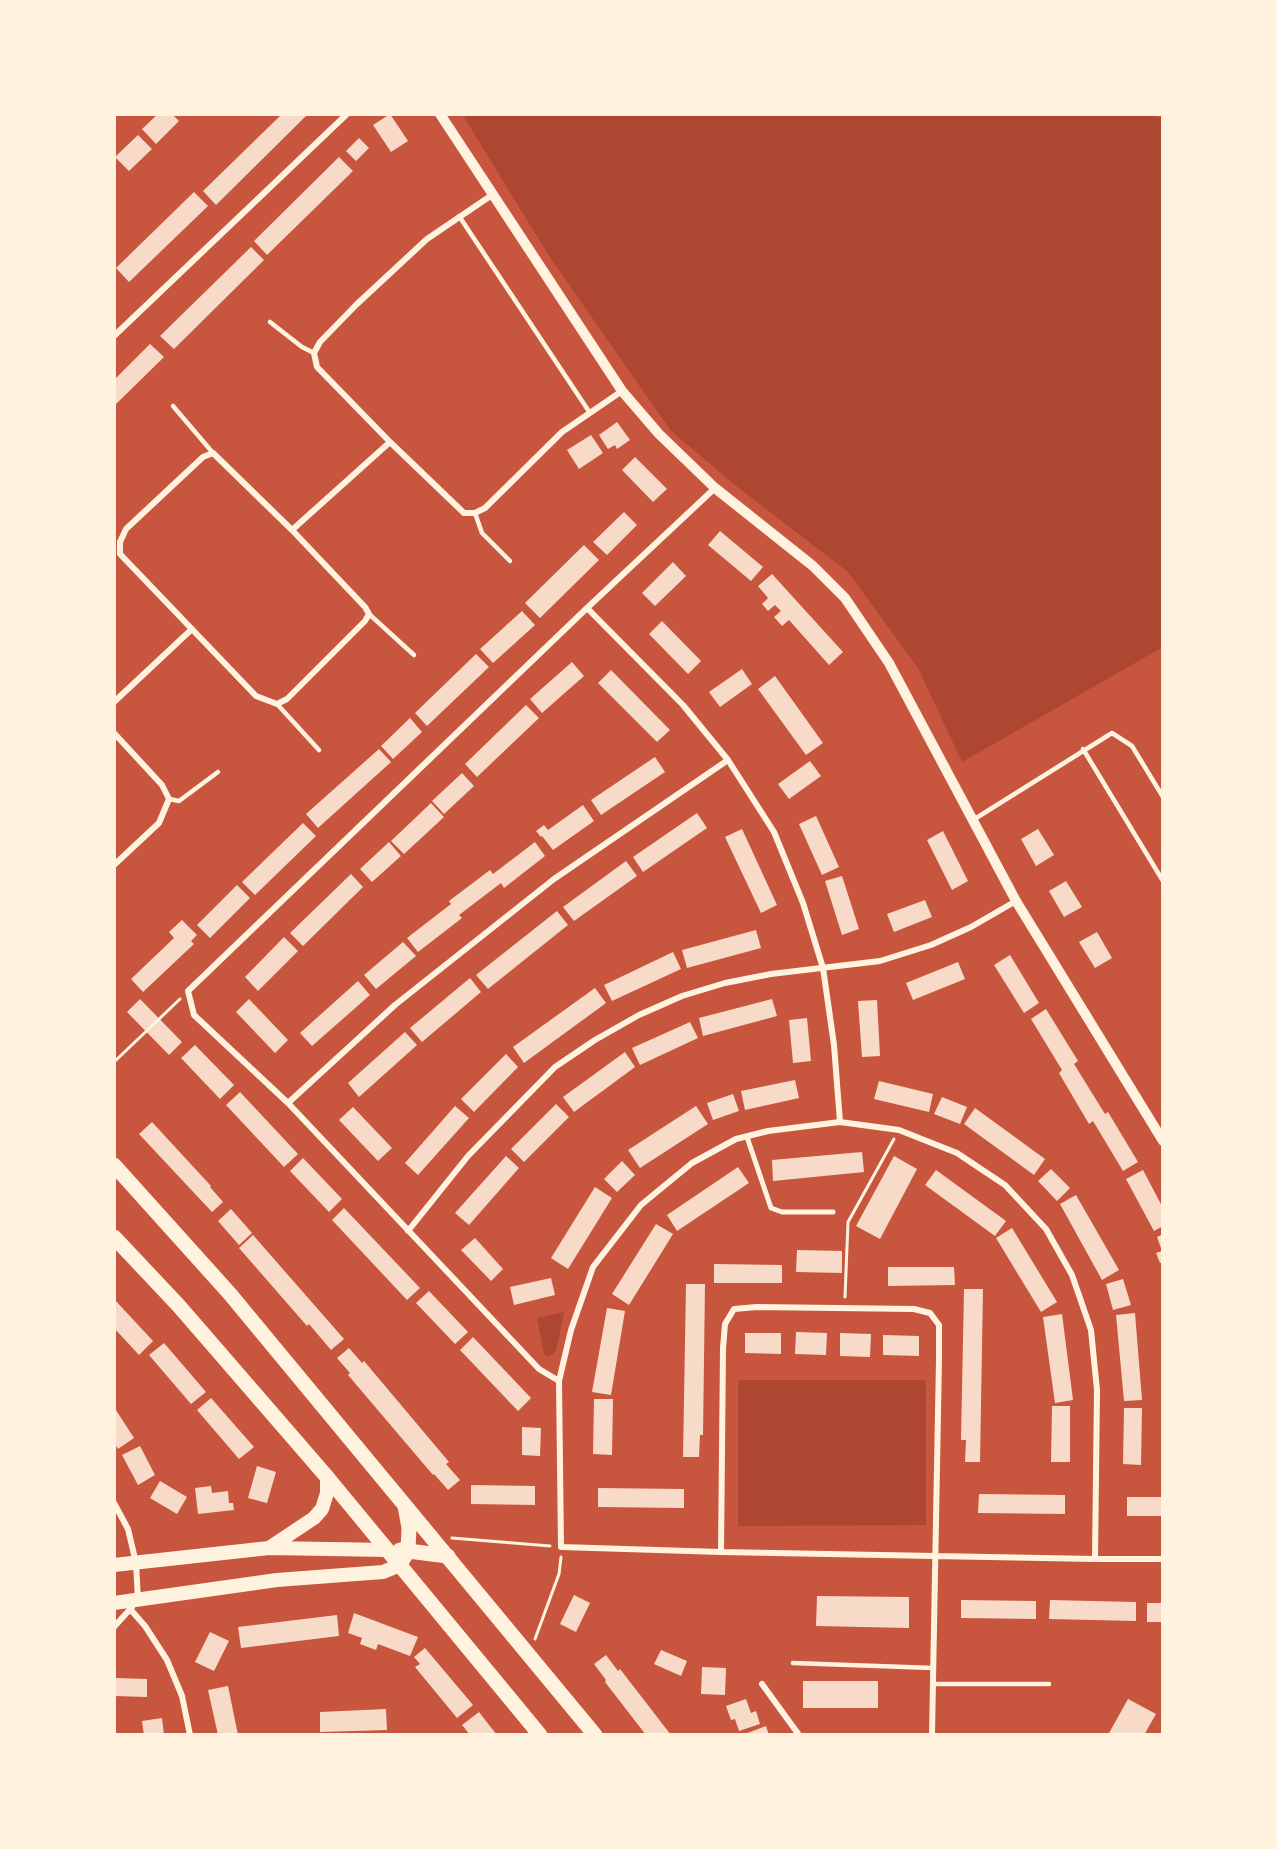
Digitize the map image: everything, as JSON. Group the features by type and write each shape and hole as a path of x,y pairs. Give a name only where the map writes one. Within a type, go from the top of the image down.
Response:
{"highway":[{"path":"114,1165 230,1294 595,1735"},
{"path":"114,1237 179,1306 327,1477 540,1735"},
{"path":"400,1565 408,1550 409,1528 405,1506"},
{"path":"387,1550 408,1550 448,1556"}],"main road":[{"path":"269,1548 315,1518 322,1509 327,1493 327,1477"},
{"path":"114,1565 269,1548 387,1550"},
{"path":"114,1603 134,1604 278,1580 383,1572 400,1565"}],"street":[{"path":"114,336 347,114"},
{"path":"440,114 622,391 659,434 715,488 813,566 845,598 889,663 1016,901 1163,1141"},
{"path":"492,195 427,239 357,304 320,342 314,353 317,367 464,513 475,513 485,508 562,432 622,391"},
{"path":"292,530 390,442"},
{"path":"213,453 292,530 366,607 369,614 365,621 287,699 277,704 256,696 120,554 120,542 126,529 203,457 213,453"},
{"path":"559,1381 539,1369 288,1103 194,1015 188,991 715,488"},
{"path":"587,608 683,705 728,760 774,832 803,903 823,968 834,1045 840,1122"},
{"path":"114,702 192,629"},
{"path":"114,733 162,785 168,799 159,824 114,865"},
{"path":"288,1103 394,1005 545,887 728,760"},
{"path":"408,1231 468,1156 555,1067 595,1040 639,1015 682,996 725,984 771,974 880,961 931,945 971,927 1016,901"},
{"path":"1095,1559 1097,1390 1091,1330 1072,1275 1046,1229 1005,1185 957,1153 899,1131 840,1122 768,1131 736,1139 692,1163 641,1205 593,1267 571,1330 559,1381 561,1547 720,1552 1095,1559 1163,1559"},
{"path":"747,1137 771,1208 782,1212 833,1212"},
{"path":"720,1552 723,1348 725,1324 734,1310 757,1307 914,1309 930,1313 939,1325 932,1735"},
{"path":"114,1503 128,1529 136,1563 134,1604 167,1660 182,1696 189,1735"},
{"path":"114,1627 134,1604"},
{"path":"762,1684 799,1735"}],"lane":[{"path":"459,216 590,413"},
{"path":"270,322 302,347 314,353"},
{"path":"173,406 213,453"},
{"path":"475,513 482,533 510,561"},
{"path":"114,536 120,542"},
{"path":"369,614 414,655"},
{"path":"277,704 319,750"},
{"path":"973,820 1083,749 1112,733 1132,747 1163,797"},
{"path":"1083,749 1163,881"},
{"path":"168,799 179,801 218,772"},
{"path":"794,1663 933,1668"},
{"path":"932,1684 1049,1684"}],"path":[{"path":"114,1062 188,991"},
{"path":"845,1308 848,1222 899,1131"},
{"path":"431,1537 561,1547 559,1574 529,1655"}],"shaded area":[{"path":"462,114 1154,114 1156,118 1163,116 1163,647 962,762 918,668 848,572 740,489 671,431 549,256"},
{"path":"564,1312 556,1351 546,1356 537,1318"},
{"path":"738,1380 926,1380 926,1525 738,1526"}],"building":[{"path":"158,114 172,114 179,121 156,144 142,129"},
{"path":"282,114 308,114 216,205 203,191"},
{"path":"390,114 408,141 391,152 373,125"},
{"path":"138,135 152,149 129,171 115,157"},
{"path":"359,138 369,148 356,161 346,151"},
{"path":"339,157 353,171 267,255 254,241"},
{"path":"194,192 208,206 129,282 116,268"},
{"path":"251,247 264,260 174,349 160,336"},
{"path":"150,344 164,357 114,406 114,380"},
{"path":"617,422 630,440 617,449 615,445 608,449 599,435"},
{"path":"591,435 603,453 579,469 567,450"},
{"path":"635,457 667,489 653,502 622,470"},
{"path":"624,512 637,525 607,555 593,542"},
{"path":"720,531 763,567 751,581 708,545"},
{"path":"584,545 599,560 540,618 525,603"},
{"path":"673,562 686,576 655,606 642,593"},
{"path":"772,574 843,652 829,665 789,620 782,626 774,617 781,611 775,605 768,611 762,604 768,598 758,586"},
{"path":"522,611 535,625 493,663 480,649"},
{"path":"662,621 701,661 688,674 649,634"},
{"path":"476,654 489,667 427,726 415,713"},
{"path":"572,662 584,676 542,713 530,699"},
{"path":"742,669 752,684 720,707 709,692"},
{"path":"611,670 670,730 657,742 598,683"},
{"path":"775,676 823,743 806,755 758,689"},
{"path":"526,705 539,718 477,777 465,764"},
{"path":"410,718 422,732 393,759 381,746"},
{"path":"379,749 391,762 318,828 306,814"},
{"path":"655,757 665,772 601,815 591,800"},
{"path":"810,761 821,776 789,799 778,784"},
{"path":"462,773 474,786 444,814 432,801"},
{"path":"431,803 444,817 404,854 391,841"},
{"path":"583,805 594,821 553,850 536,831 544,825 548,830"},
{"path":"697,813 707,828 643,872 633,857"},
{"path":"816,816 839,867 822,875 799,824"},
{"path":"303,823 316,836 255,895 242,882"},
{"path":"742,829 777,905 761,913 725,837"},
{"path":"1038,829 1054,855 1036,866 1021,839"},
{"path":"943,831 968,881 952,890 927,840"},
{"path":"389,842 401,856 372,882 360,869"},
{"path":"535,842 545,856 504,888 501,883 459,915 462,918 418,952 407,938 451,904 449,901 490,870 493,874"},
{"path":"626,861 637,876 574,921 563,907"},
{"path":"351,874 363,887 303,946 290,933"},
{"path":"842,876 859,929 842,935 825,881"},
{"path":"1066,881 1082,907 1064,917 1049,891"},
{"path":"237,885 250,898 210,938 197,925"},
{"path":"925,900 932,917 894,932 887,914"},
{"path":"557,911 568,925 488,989 476,975"},
{"path":"182,920 197,935 191,941 194,944 143,992 131,979 174,938 169,932"},
{"path":"756,930 761,948 687,968 682,950"},
{"path":"1097,932 1112,958 1095,968 1079,942"},
{"path":"284,937 298,951 258,991 245,977"},
{"path":"403,942 416,956 376,989 364,975"},
{"path":"673,952 681,969 612,1001 604,985"},
{"path":"1010,955 1039,1003 1024,1013 994,965"},
{"path":"958,962 965,979 913,1000 906,983"},
{"path":"470,978 481,992 422,1042 410,1028"},
{"path":"358,981 370,995 312,1046 300,1033"},
{"path":"595,988 606,1003 524,1063 513,1047"},
{"path":"140,999 182,1042 169,1055 127,1012"},
{"path":"249,999 288,1040 275,1053 236,1012"},
{"path":"772,999 777,1016 703,1036 699,1018"},
{"path":"877,1000 880,1056 862,1057 858,1001"},
{"path":"1046,1009 1078,1061 1074,1064 1105,1114 1108,1112 1138,1162 1123,1171 1093,1121 1089,1124 1059,1073 1062,1070 1031,1019"},
{"path":"807,1018 811,1061 793,1063 789,1020"},
{"path":"690,1022 698,1038 640,1065 632,1048"},
{"path":"405,1032 417,1045 359,1097 348,1083"},
{"path":"195,1045 234,1085 220,1099 181,1058"},
{"path":"625,1052 635,1067 574,1112 563,1097"},
{"path":"506,1054 518,1067 474,1112 461,1099"},
{"path":"795,1080 799,1098 745,1110 741,1091"},
{"path":"879,1081 933,1094 929,1112 874,1099"},
{"path":"240,1092 298,1154 284,1167 226,1105"},
{"path":"733,1094 739,1111 713,1120 707,1103"},
{"path":"942,1097 967,1107 960,1124 934,1114"},
{"path":"556,1104 569,1117 524,1162 511,1149"},
{"path":"455,1106 469,1118 418,1175 405,1163"},
{"path":"696,1106 708,1124 640,1168 628,1150"},
{"path":"353,1107 392,1148 378,1161 339,1120"},
{"path":"975,1108 1045,1159 1034,1175 964,1124"},
{"path":"152,1122 223,1202 212,1212 139,1134"},
{"path":"862,1152 864,1172 773,1181 772,1160"},
{"path":"506,1156 519,1168 469,1225 455,1213"},
{"path":"894,1156 917,1169 880,1239 856,1226"},
{"path":"303,1158 342,1199 329,1212 290,1171"},
{"path":"622,1161 635,1175 617,1192 604,1179"},
{"path":"738,1167 749,1183 677,1231 667,1215"},
{"path":"1051,1169 1070,1188 1057,1201 1038,1181"},
{"path":"936,1170 1006,1221 995,1236 925,1185"},
{"path":"1143,1170 1163,1208 1163,1226 1154,1231 1126,1179"},
{"path":"595,1187 612,1198 568,1269 551,1258"},
{"path":"1076,1195 1119,1270 1102,1280 1060,1204"},
{"path":"344,1208 420,1288 407,1300 332,1220"},
{"path":"231,1209 252,1233 239,1245 218,1221"},
{"path":"656,1224 673,1234 629,1305 612,1294"},
{"path":"1012,1228 1057,1302 1041,1312 996,1238"},
{"path":"1163,1234 1163,1262 1160,1263 1156,1253 1162,1251 1157,1237"},
{"path":"253,1235 344,1339 331,1350 239,1248"},
{"path":"475,1238 503,1269 491,1281 461,1250"},
{"path":"797,1250 842,1251 842,1273 796,1272"},
{"path":"714,1264 782,1265 782,1283 714,1283"},
{"path":"888,1267 954,1267 955,1285 888,1286"},
{"path":"551,1278 555,1295 514,1305 510,1287"},
{"path":"1123,1279 1131,1305 1113,1310 1106,1284"},
{"path":"686,1284 705,1284 703,1435 700,1435 699,1457 683,1457"},
{"path":"964,1289 983,1289 980,1462 965,1462 966,1440 961,1440"},
{"path":"429,1291 468,1332 455,1344 416,1303"},
{"path":"114,1299 153,1341 139,1355 114,1328"},
{"path":"607,1308 625,1311 611,1395 592,1392"},
{"path":"1135,1313 1142,1400 1124,1401 1116,1315"},
{"path":"1062,1314 1073,1400 1055,1403 1043,1317"},
{"path":"796,1332 827,1333 826,1355 795,1354"},
{"path":"745,1333 781,1333 781,1354 745,1353"},
{"path":"840,1333 871,1334 870,1357 840,1356"},
{"path":"883,1335 919,1336 919,1356 883,1355"},
{"path":"473,1337 531,1398 518,1411 460,1350"},
{"path":"164,1343 206,1392 191,1404 149,1355"},
{"path":"349,1348 362,1363 364,1361 449,1462 446,1464 460,1480 448,1490 348,1375 350,1373 337,1358"},
{"path":"211,1398 254,1447 239,1459 197,1410"},
{"path":"594,1399 613,1399 612,1455 593,1454"},
{"path":"1052,1406 1070,1406 1070,1462 1051,1462"},
{"path":"114,1407 134,1438 118,1449 114,1443"},
{"path":"1124,1408 1142,1408 1141,1465 1123,1464"},
{"path":"522,1427 541,1428 540,1456 522,1455"},
{"path":"140,1446 155,1475 138,1485 122,1455"},
{"path":"257,1466 276,1472 267,1503 248,1498"},
{"path":"160,1481 187,1497 177,1514 150,1498"},
{"path":"471,1485 535,1486 535,1505 471,1504"},
{"path":"211,1486 212,1493 228,1491 229,1503 233,1503 234,1510 198,1514 195,1488"},
{"path":"598,1488 684,1489 684,1508 598,1507"},
{"path":"979,1494 1065,1495 1065,1514 978,1513"},
{"path":"1127,1497 1163,1497 1163,1516 1127,1516"},
{"path":"574,1595 590,1603 576,1632 560,1624"},
{"path":"817,1596 909,1597 909,1628 816,1626"},
{"path":"961,1600 1036,1601 1036,1619 961,1618"},
{"path":"1050,1600 1136,1602 1136,1621 1049,1619"},
{"path":"1147,1603 1163,1603 1163,1622 1147,1622"},
{"path":"354,1613 418,1637 410,1656 378,1644 376,1650 360,1644 362,1638 348,1633"},
{"path":"337,1615 339,1636 241,1648 238,1627"},
{"path":"210,1632 229,1641 214,1671 195,1662"},
{"path":"425,1648 473,1705 457,1718 415,1667 420,1664 414,1657"},
{"path":"661,1650 687,1661 681,1676 654,1664"},
{"path":"606,1655 618,1671 620,1669 671,1735 646,1735 594,1664"},
{"path":"702,1667 726,1668 725,1695 701,1694"},
{"path":"115,1678 147,1679 147,1697 114,1696"},
{"path":"803,1681 878,1681 878,1708 803,1708"},
{"path":"228,1686 238,1735 218,1735 208,1690"},
{"path":"746,1699 751,1713 756,1711 760,1724 739,1731 735,1719 731,1720 726,1706"},
{"path":"1128,1699 1156,1714 1144,1735 1108,1735"},
{"path":"386,1709 387,1730 320,1732 320,1712"},
{"path":"479,1712 497,1735 470,1735 462,1725"},
{"path":"162,1718 164,1735 144,1735 142,1721"},
{"path":"766,1726 769,1735 742,1735"}]}
